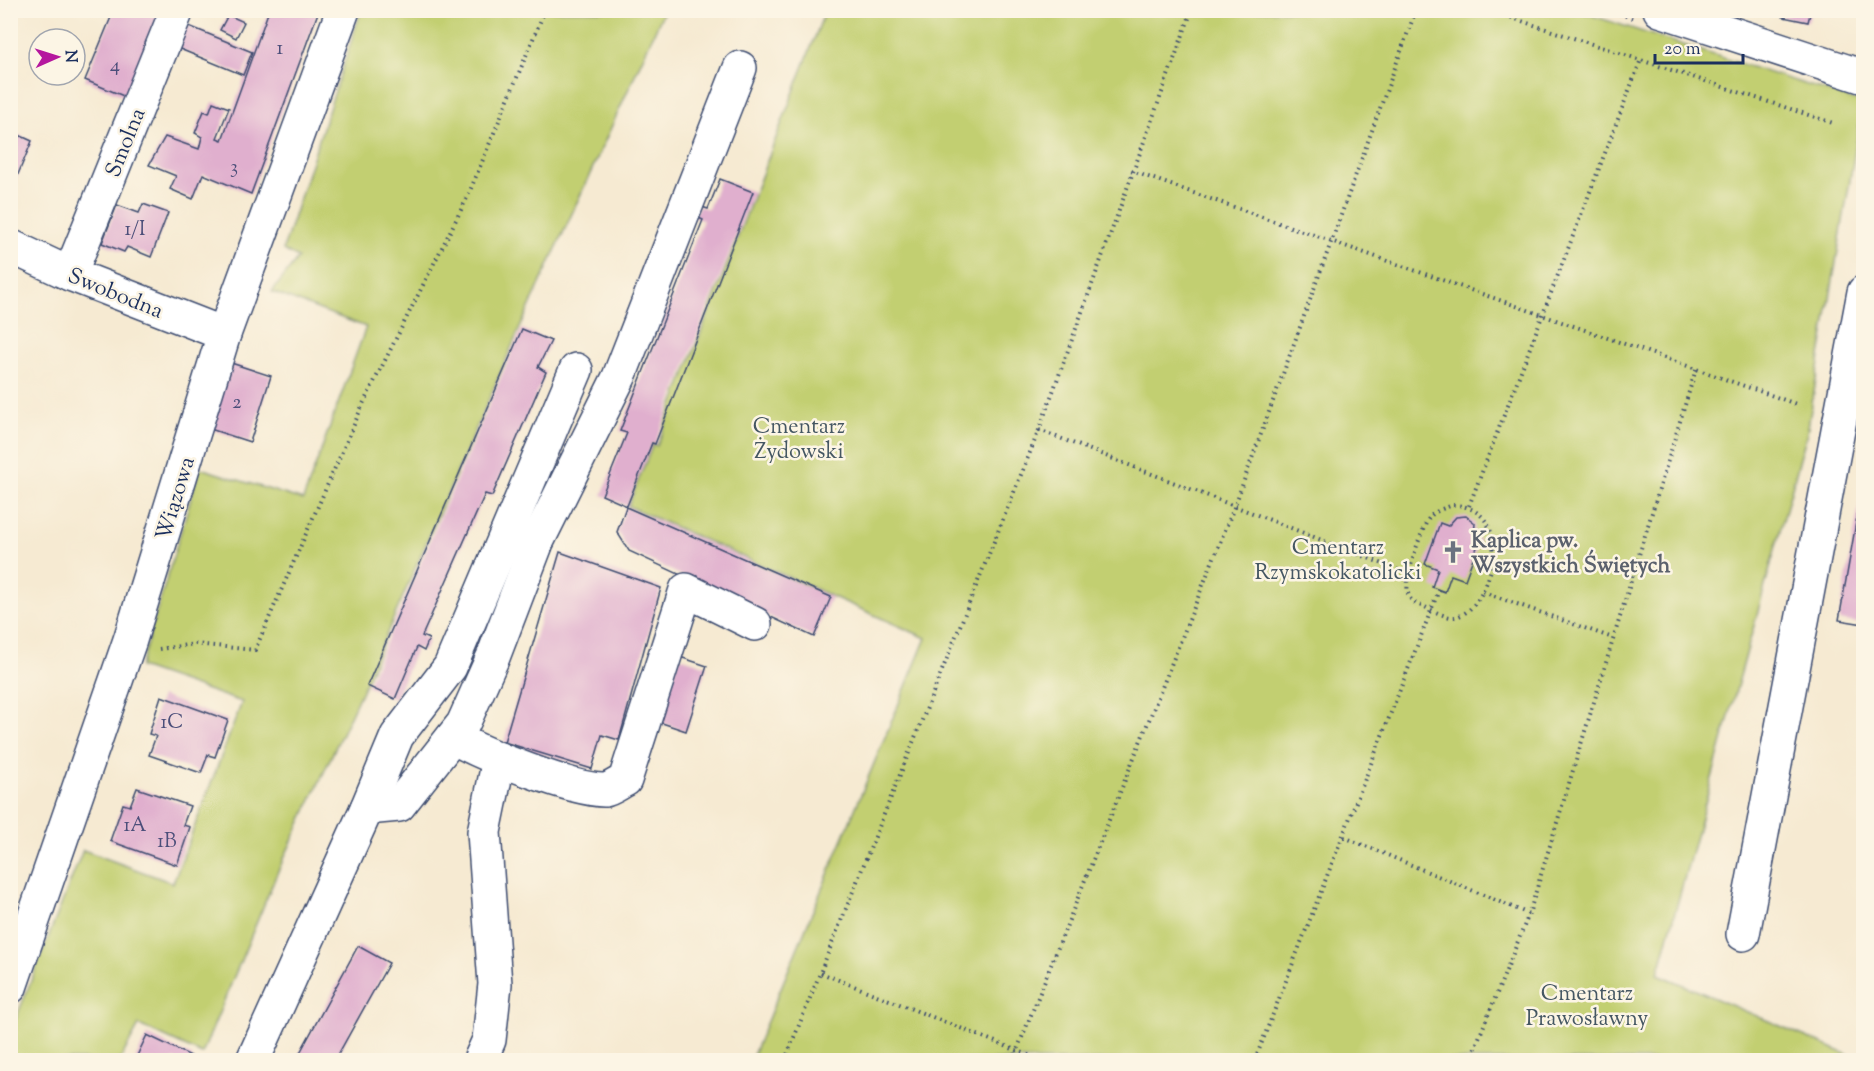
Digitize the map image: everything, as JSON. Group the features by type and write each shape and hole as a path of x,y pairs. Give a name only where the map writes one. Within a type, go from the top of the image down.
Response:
{"street":[{"name":"Smolna","path":"70,274 177,10"},
{"name":"Wiązowa","path":"10,987 130,640 224,334 343,10"},
{"path":"1660,10 1706,18 1863,77"},
{"path":"367,808 399,805 463,724 493,657 537,542 619,377 740,68"},
{"name":"Swobodna","path":"10,246 70,274 224,334"},
{"path":"1743,934 1863,292"},
{"path":"253,1060 367,808 397,736 450,667 576,370"},
{"path":"453,737 476,751 499,759 586,788 607,790 625,780 686,590 755,624"},
{"path":"480,1060 489,1040 495,984 484,832 499,759"}],"path":[{"path":"130,640 159,649 195,644 255,650 363,404 466,198 545,10"},
{"path":"785,1060 1038,430 1131,171 1192,10"},
{"path":"1013,1060 1235,505 1416,10"},
{"path":"1488,10 1640,62 1833,123"},
{"path":"1469,506 1640,62"},
{"path":"1131,171 1796,404"},
{"path":"1470,1060 1529,914 1696,369"},
{"path":"1038,430 1409,573"},
{"path":"1453,505 1469,506 1484,517 1492,535 1495,556 1480,599 1464,614 1453,617 1414,603 1408,594 1409,573 1429,517 1453,505"},
{"path":"1255,1060 1439,590"},
{"path":"1483,592 1613,638"},
{"path":"1344,837 1529,914"},
{"path":"821,973 1041,1060"}],"green space":[{"path":"361,11 664,11 519,330 364,686 278,871 202,1054 139,1025 120,1060 11,1060 11,1031 83,850 173,883 242,702 140,667 200,468 303,500 366,327 272,292 298,258 283,250"},
{"name":"Cmentarz Rzymskokatolicki","path":"825,11 1578,11 1863,103 1807,433 1658,974 1860,1060 751,1060 926,638 628,506 653,444 657,446"}],"building":[{"path":"114,10 161,10 126,97 87,81 87,75"},
{"path":"269,10 319,10 251,194 203,174 193,199 170,189 176,176 149,165 165,137 199,149 202,137 195,133 204,111 209,113 213,102 229,108 217,138 222,140"},
{"path":"1785,10 1811,10 1808,22 1783,17"},
{"path":"228,15 244,22 236,38 220,30"},
{"path":"184,24 252,52 243,75 175,47"},
{"path":"10,131 32,141 11,191 10,191"},
{"path":"720,179 753,192 655,444 652,443 627,506 602,495 627,433 620,431 703,220 694,216 699,206 708,209"},
{"path":"143,204 168,213 151,257 127,247 124,252 102,243 117,205 139,213"},
{"path":"522,329 551,341 538,367 546,372 492,496 485,494 422,636 429,639 424,651 417,647 395,699 367,686"},
{"path":"225,361 271,376 250,442 204,427"},
{"path":"1862,488 1864,488 1864,624 1839,620"},
{"path":"626,507 831,597 814,637 629,551 617,532"},
{"name":"Kaplica pw. Wszystkich Świętych","path":"1466,516 1475,523 1474,537 1480,539 1465,580 1451,575 1445,592 1432,587 1438,569 1425,564 1440,523 1448,526 1456,517"},
{"path":"560,552 661,588 619,740 602,735 592,769 504,742"},
{"path":"680,657 707,666 686,731 659,722"},
{"path":"161,696 228,720 215,757 208,755 201,773 149,755 156,736 149,734"},
{"path":"137,788 190,806 183,825 190,827 177,865 110,841 123,804 130,806"},
{"path":"358,946 389,963 335,1060 296,1060"},
{"path":"147,1035 193,1057 191,1060 135,1060"}],"place":[{"name":"Kaplica pw. Wszystkich Świętych","path":"1453,552"}],"park label":[{"name":"Cmentarz Żydowski","path":"799,438"},
{"name":"Cmentarz Prawosławny","path":"1587,1004"}]}
